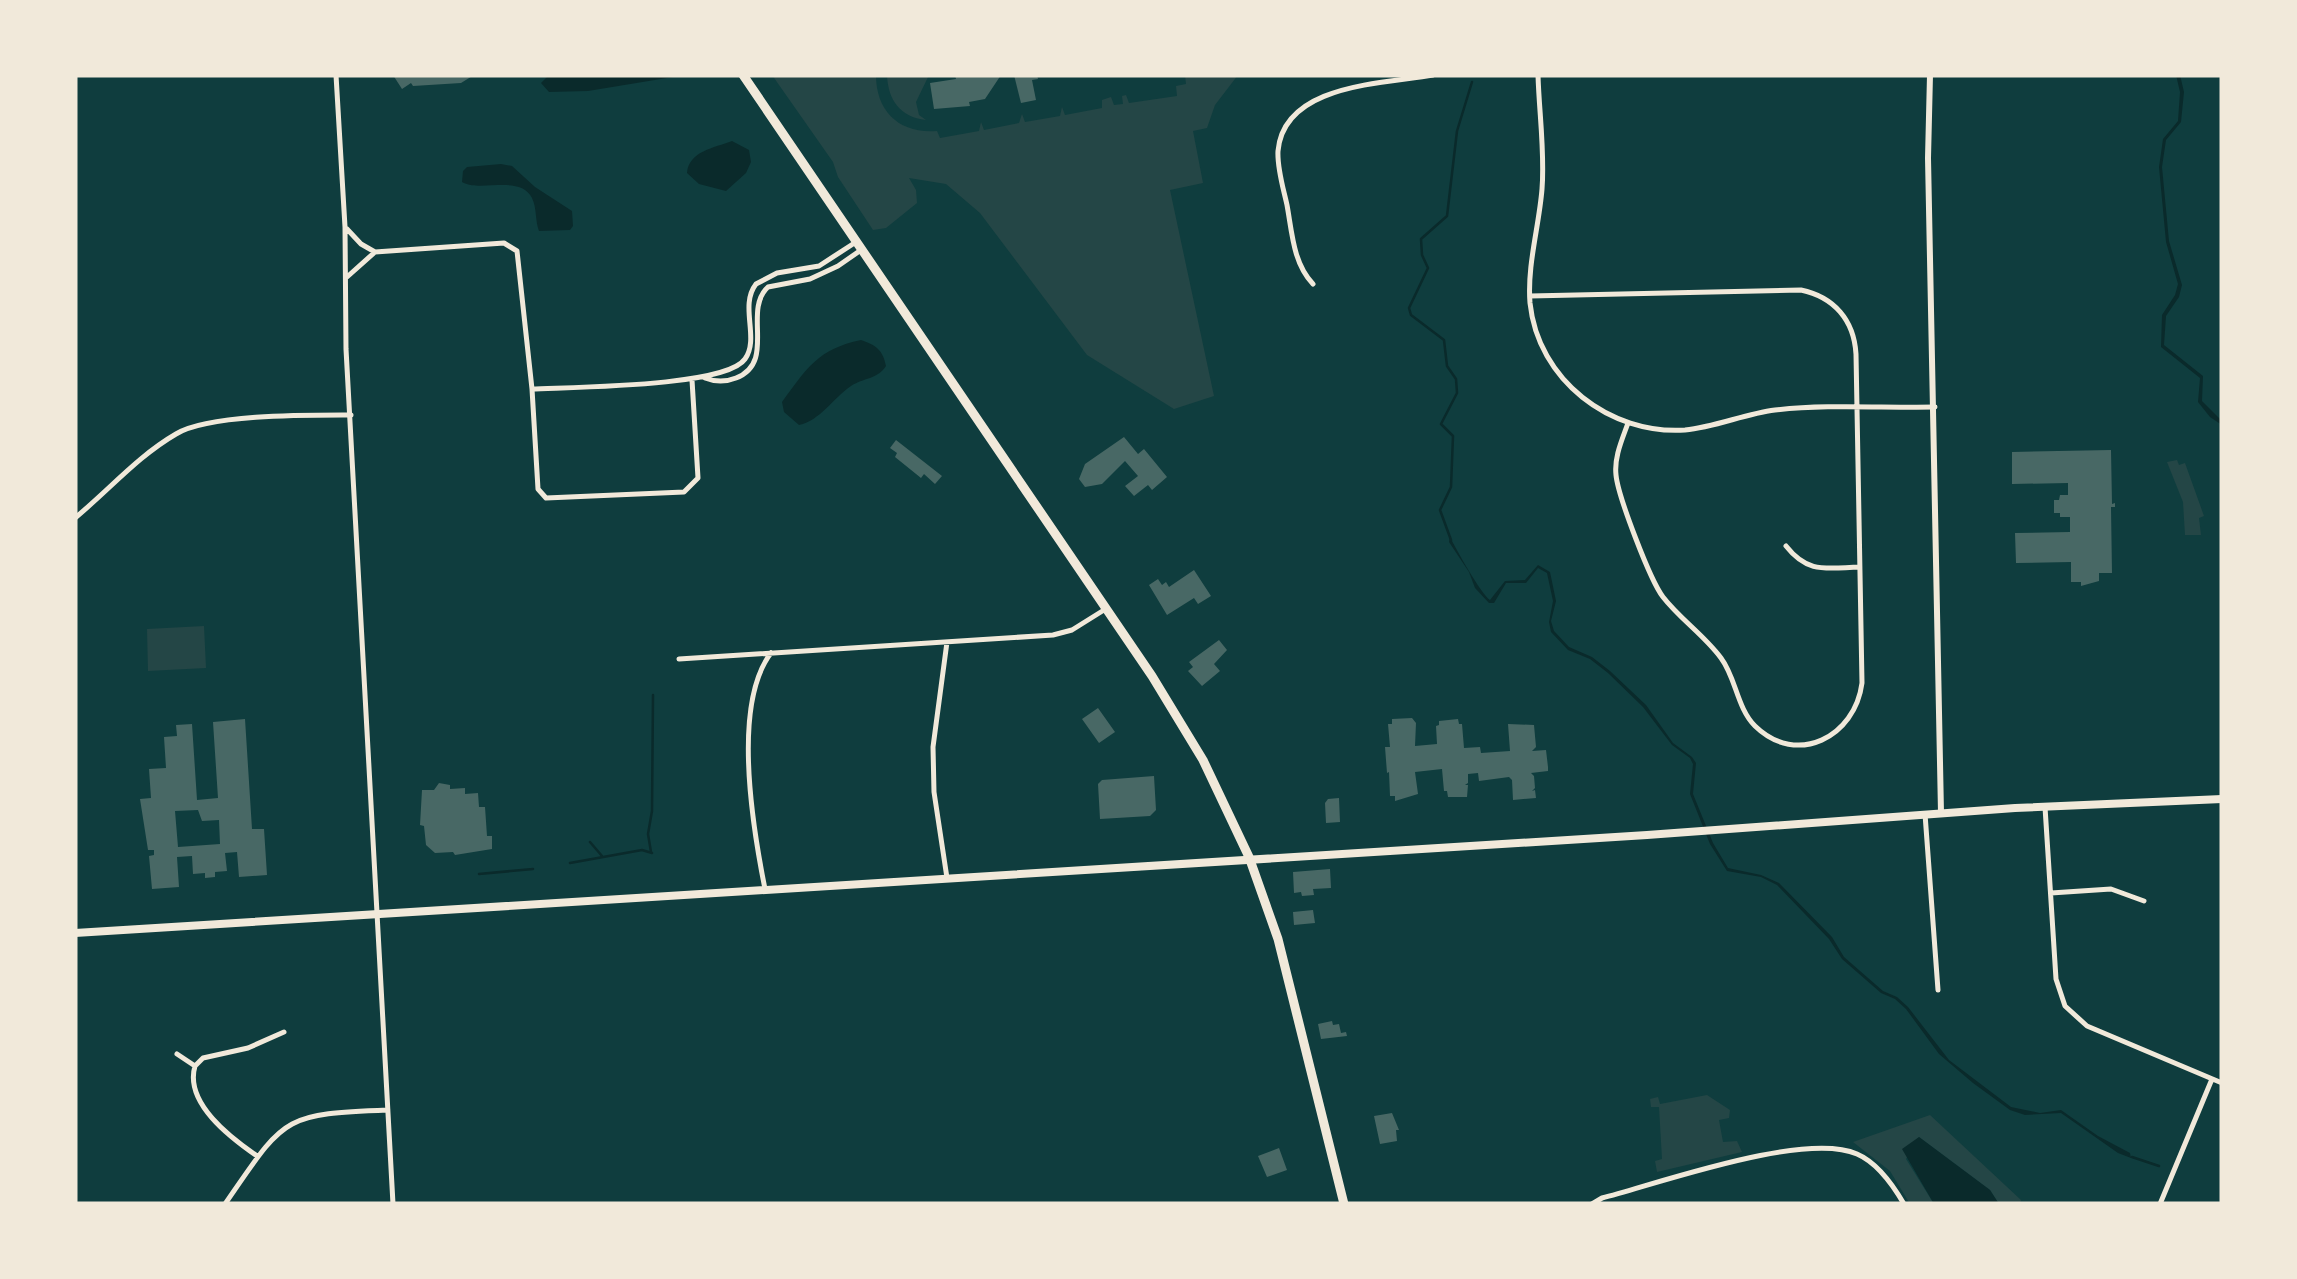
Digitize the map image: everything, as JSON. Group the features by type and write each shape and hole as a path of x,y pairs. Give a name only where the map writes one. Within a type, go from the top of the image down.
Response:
{"highway":[{"path":"743,75 1173,708 1249,857 1278,939 1344,1204"}],"main road":[{"path":"75,932 1941,813 2222,800"}],"street":[{"path":"336,75 376,913 394,1204"},
{"path":"1313,284 1297,258 1282,181 1278,150 1284,128 1304,104 1315,98 1389,79 1432,75"},
{"path":"1538,75 1542,183 1530,296 1538,333 1557,371 1587,402 1628,423 1658,430 1686,430 1769,411 1935,407"},
{"path":"1930,75 1941,813"},
{"path":"345,227 375,252 510,244 517,251 521,262 538,489 546,498 684,492 698,478 692,380"},
{"path":"532,389 705,378 714,382 730,380 750,369 758,348 757,301 768,286 810,279 838,266 859,246"},
{"path":"347,278 375,252"},
{"path":"1530,296 1811,292 1839,310 1852,331 1862,684 1853,715 1837,732 1817,742 1793,744 1774,739 1750,720 1721,658 1657,588 1616,474 1617,456 1628,423"},
{"path":"75,518 144,457 183,430 215,421 351,414"},
{"path":"1786,546 1796,559 1810,567 1859,567"},
{"path":"680,659 1066,632 1107,608"},
{"path":"947,642 936,712 933,769 947,878"},
{"path":"764,889 754,832 749,765 757,683 771,653"},
{"path":"2045,807 2056,979 2061,999 2087,1026 2222,1083"},
{"path":"1925,814 1938,990"},
{"path":"2051,893 2117,890 2144,901"},
{"path":"257,1157 220,1129 208,1112 192,1076 194,1066 203,1058 248,1048 284,1032"},
{"path":"177,1054 194,1066"},
{"path":"2160,1204 2212,1079"},
{"path":"225,1204 279,1130 300,1118 388,1110"},
{"path":"1592,1204 1602,1198 1809,1146 1859,1154 1888,1179 1904,1204"}],"shaded area":[{"path":"549,75 685,75 588,91 549,92 541,83"},
{"path":"772,75 876,75 880,100 893,118 912,129 937,131 940,138 979,131 981,122 984,130 1019,123 1022,114 1025,122 1060,116 1062,107 1065,115 1102,108 1102,100 1111,97 1114,105 1123,104 1122,96 1126,95 1129,103 1177,96 1176,86 1186,84 1185,75 1238,75 1215,105 1207,128 1193,131 1203,183 1170,190 1214,396 1174,409 1087,355 980,213 946,184 909,178 916,190 917,203 886,228 873,230 838,177 833,162"},
{"path":"887,75 929,75 916,102 919,115 926,120 897,106"},
{"path":"2176,75 2180,75 2184,92 2181,122 2166,140 2162,167 2169,241 2182,285 2166,316 2164,345 2203,376 2202,401 2222,425 2198,402 2200,378 2161,347 2162,315 2178,284 2166,242 2159,167 2163,139 2178,121 2180,92"},
{"path":"732,141 749,150 751,162 746,173 726,191 699,184 687,173 697,155"},
{"path":"512,166 572,211 570,230 539,231 532,198 519,187 462,182 467,167"},
{"path":"861,340 881,352 886,366 883,370 851,386 807,422 799,425 784,412 782,402 815,362 834,349"},
{"path":"2177,460 2179,465 2185,463 2204,516 2199,518 2201,535 2185,535 2183,502 2167,462"},
{"path":"1450,537 1490,600 1505,581 1525,580 1538,565 1550,572 1556,601 1551,621 1554,631 1569,647 1592,657 1610,671 1646,705 1673,743 1692,757 1696,763 1693,794 1728,868 1761,875 1779,883 1832,937 1844,957 1908,1007 1949,1060 2011,1107 2040,1113 2061,1110 2130,1153 2131,1158 2061,1113 2025,1115 2010,1110 1939,1054 1906,1009 1842,959 1829,939 1777,885 1761,877 1727,871 1710,844 1690,794 1690,758 1672,745 1643,707 1608,673 1590,659 1568,650 1551,632 1549,622 1553,601 1547,573 1538,568 1526,583 1506,583 1494,603 1489,603 1475,588 1449,542"},
{"path":"204,626 206,668 148,671 147,629"},
{"path":"1707,1095 1730,1110 1729,1118 1719,1120 1723,1142 1737,1141 1742,1152 1657,1172 1655,1161 1662,1159 1659,1107 1651,1107 1650,1099 1658,1097 1660,1104"},
{"path":"1930,1115 2021,1200 2020,1204 1999,1204 1990,1190 1919,1137 1906,1159 1934,1204 1910,1204 1890,1171 1853,1142"},
{"path":"1919,1137 1990,1190 1999,1204 1934,1204 1902,1149"}],"building":[{"path":"393,75 474,75 461,83 411,83 402,89"},
{"path":"955,75 1001,75 985,99 969,102 970,106 934,109 930,83 956,79"},
{"path":"1014,75 1037,75 1038,79 1032,80 1036,100 1021,103"},
{"path":"1124,437 1138,454 1144,449 1167,477 1152,490 1148,485 1134,496 1125,486 1138,476 1125,461 1102,484 1085,487 1079,479 1085,464"},
{"path":"896,440 942,476 935,484 895,457 897,453 890,448"},
{"path":"2111,450 2112,504 2115,503 2111,507 2112,573 2099,573 2099,581 2081,586 2081,582 2071,582 2071,562 2016,563 2015,533 2070,532 2070,517 2054,513 2054,500 2068,495 2068,483 2012,484 2012,452"},
{"path":"1194,570 1211,596 1198,604 1194,598 1167,615 1149,585 1158,579 1169,587"},
{"path":"1219,640 1227,650 1214,664 1220,671 1202,686 1188,671 1193,667 1189,662"},
{"path":"1098,708 1115,732 1099,743 1082,719"},
{"path":"1412,718 1416,723 1415,746 1437,744 1439,721 1458,719 1464,748 1480,747 1481,753 1510,751 1508,724 1534,725 1536,747 1532,751 1546,750 1548,767 1548,771 1531,773 1536,798 1513,800 1509,777 1479,781 1478,773 1468,774 1467,797 1448,797 1442,769 1415,772 1418,794 1395,801 1395,796 1390,796 1387,773 1388,724 1392,724 1392,719"},
{"path":"245,719 252,829 264,829 267,875 239,877 237,852 225,853 227,871 205,878 205,873 193,874 192,856 177,857 179,887 152,889 149,856 154,855 154,850 148,850 140,799 151,798 149,769 166,768 164,737 177,736 176,725 192,724 197,800 218,798 213,722","holes":["198,810 202,821 219,820 220,844 178,847 175,811"]},
{"path":"1154,776 1156,810 1150,816 1100,819 1098,784 1102,780"},
{"path":"439,783 450,785 450,789 465,788 465,794 478,793 479,807 485,807 492,849 455,855 435,853 426,845 424,826 420,825 422,790 434,790"},
{"path":"1339,798 1340,822 1326,823 1325,803"},
{"path":"1330,869 1331,888 1313,889 1314,895 1294,893 1293,872"},
{"path":"1313,910 1315,923 1294,925 1293,912"},
{"path":"1332,1021 1347,1036 1321,1039 1318,1024"},
{"path":"1392,1113 1399,1130 1397,1141 1380,1144 1374,1116"},
{"path":"1279,1148 1287,1170 1267,1177 1258,1156"}],"waterway":[{"path":"1451,540 1440,510 1451,487 1453,436 1441,424 1457,393 1456,379 1447,366 1444,340 1411,315 1409,308 1428,268 1421,239 1447,216 1457,131 1472,82"},
{"path":"651,852 648,834 652,811 653,695"},
{"path":"590,842 602,856"},
{"path":"570,863 642,850 652,853"},
{"path":"479,874 533,869"},
{"path":"2132,1157 2159,1166"}]}
